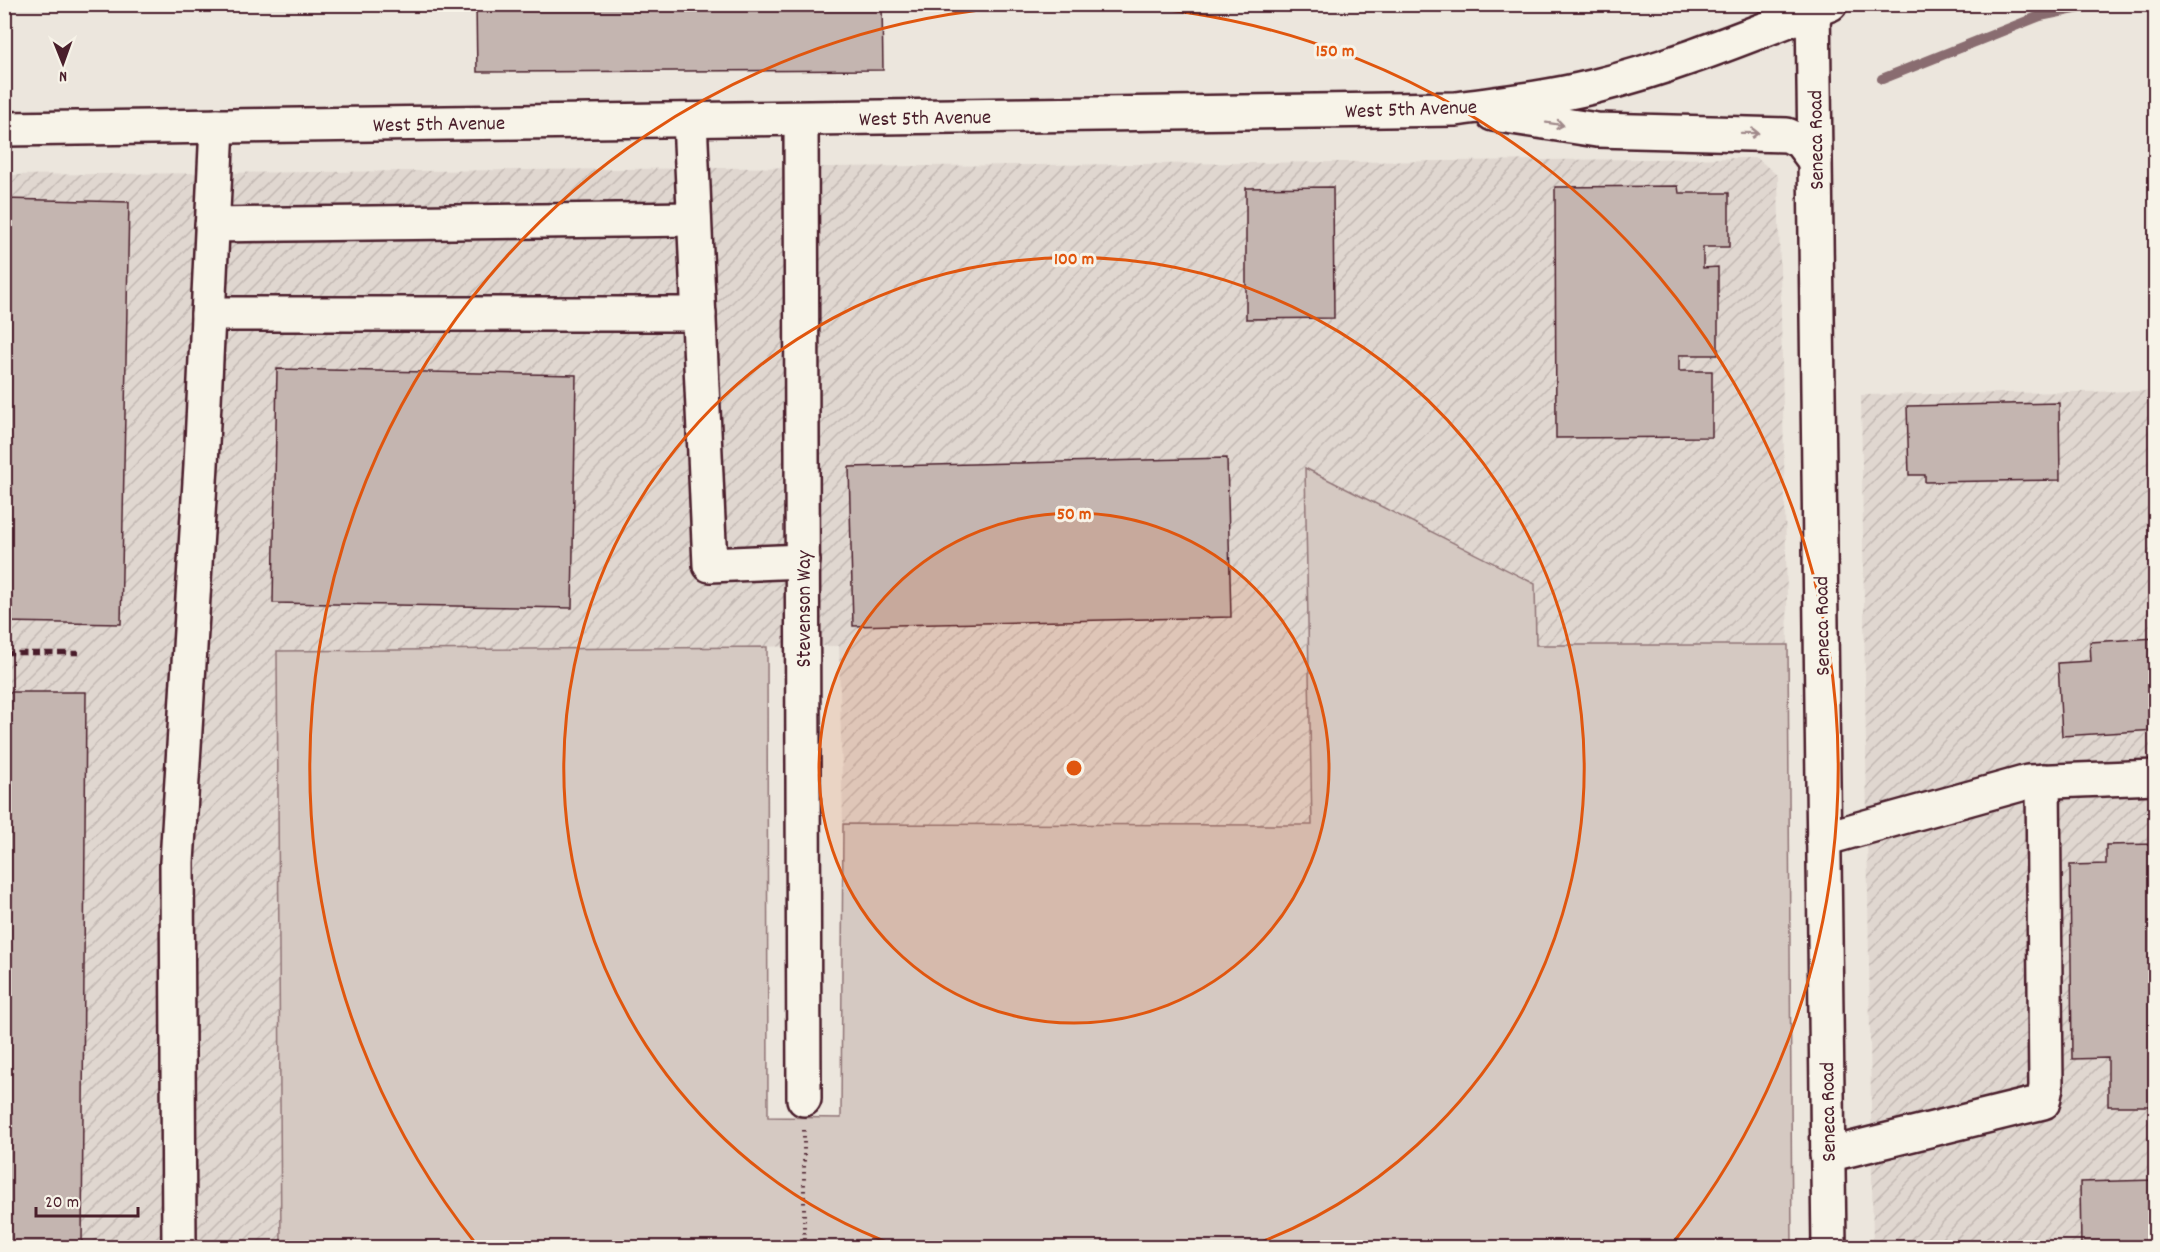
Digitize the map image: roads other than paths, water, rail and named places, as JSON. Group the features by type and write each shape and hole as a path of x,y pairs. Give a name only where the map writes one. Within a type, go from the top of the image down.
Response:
{"street":[{"name":"West 5th Avenue","path":"4,129 1456,109 1527,100 1591,87 1668,66 1819,7"},
{"name":"Seneca Road","path":"1819,7 1815,161 1829,1248"},
{"path":"1456,109 1597,130 1787,135 1800,141 1815,161"},
{"name":"Stevenson Way","path":"801,119 804,1099"},
{"path":"690,120 710,565 802,561"},
{"path":"179,1248 177,862 217,126"},
{"path":"212,225 694,219"},
{"path":"208,314 699,314"},
{"path":"1823,839 2028,782 2156,777"},
{"path":"1827,1155 2043,1102 2046,1087 2043,782"}],"waterway":[{"path":"1882,79 2040,16 2100,4"}],"railway":[{"path":"4,653 79,653"}]}
